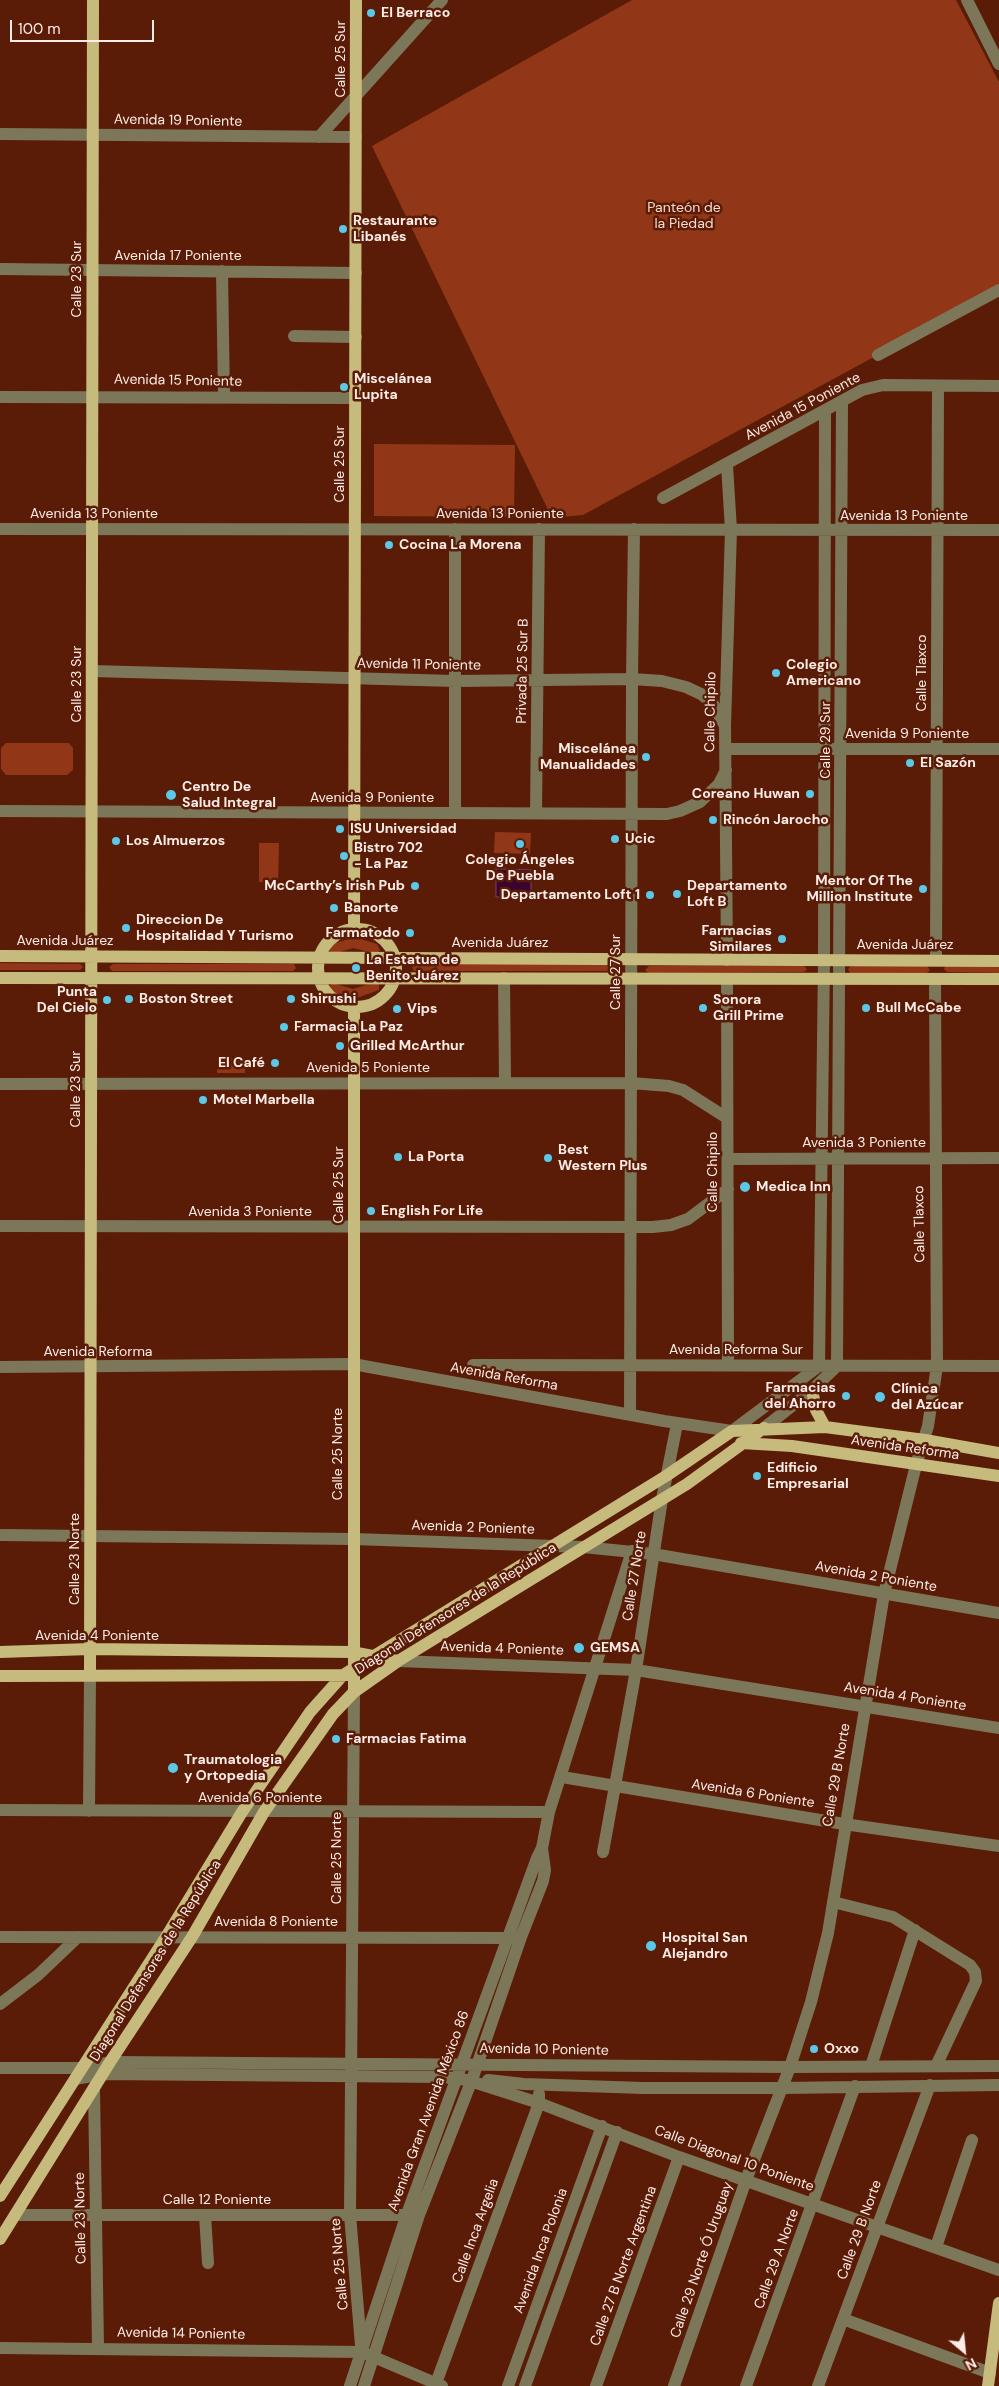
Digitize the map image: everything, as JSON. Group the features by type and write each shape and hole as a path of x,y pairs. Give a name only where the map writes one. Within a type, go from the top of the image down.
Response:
{"main road":[{"name":"Calle 23 Sur","path":"90,1367 93,0"},
{"name":"Calle 25 Sur","path":"354,929 356,0"},
{"path":"354,929 375,933 384,939 395,957 394,978 383,996 375,1002 354,1006 335,1000 327,993 319,978 319,957 324,946 332,937 343,931 354,929"},
{"name":"Avenida Juárez","path":"0,956 999,961"},
{"path":"0,978 999,979"},
{"name":"Calle 25 Sur","path":"353,1364 354,1006"},
{"name":"Calle 25 Norte","path":"353,1364 354,1539 350,1673 354,1692"},
{"name":"Calle 23 Norte","path":"90,1367 90,1675"},
{"path":"812,1390 816,1410 824,1427"},
{"name":"Avenida Reforma","path":"732,1431 764,1428 824,1427 925,1440 999,1453"},
{"name":"Diagonal Defensores de la República","path":"0,2239 102,2074 192,1937 264,1812 333,1714 354,1692 398,1661 662,1499 764,1428"},
{"name":"Diagonal Defensores de la República","path":"0,2196 166,1937 242,1812 310,1712 350,1673 373,1656 666,1476 732,1431"},
{"name":"Avenida Reforma","path":"716,1443 792,1446 999,1476"},
{"name":"Avenida 4 Poniente","path":"0,1652 90,1649 352,1652 398,1661"},
{"path":"0,1676 350,1673 374,1678"},
{"path":"989,2380 999,2303"}],"street":[{"path":"319,137 442,0"},
{"path":"966,0 999,64"},
{"name":"Avenida 19 Poniente","path":"0,134 356,138"},
{"name":"Avenida 17 Poniente","path":"0,269 356,273"},
{"path":"222,271 224,397"},
{"path":"878,355 999,290"},
{"path":"294,336 356,337"},
{"name":"Calle Tlaxco","path":"936,960 938,386"},
{"name":"Avenida 15 Poniente","path":"663,498 727,465 842,400 872,387 999,386"},
{"name":"Avenida 15 Poniente","path":"0,396 355,398"},
{"name":"Calle 29 Sur","path":"837,1366 842,400"},
{"name":"Calle 29 Sur","path":"819,1366 823,1158 825,410"},
{"name":"Calle Chipilo","path":"727,465 731,530 725,726 727,960"},
{"name":"Avenida 13 Poniente","path":"0,529 999,530"},
{"path":"455,529 455,813"},
{"name":"Privada 25 Sur B","path":"536,813 539,529"},
{"name":"Calle 27 Sur","path":"630,1415 634,529"},
{"name":"Avenida 11 Poniente","path":"92,671 455,681 662,681 686,687 701,694 712,704 725,726"},
{"name":"Avenida 9 Poniente","path":"726,749 999,749"},
{"name":"Avenida 9 Poniente","path":"0,811 667,814 691,806 710,794 719,784 726,770"},
{"path":"504,978 504,1083"},
{"name":"Calle Chipilo","path":"727,979 728,1365"},
{"name":"Calle Tlaxco","path":"916,1465 925,1440 937,1366 934,1158 935,979"},
{"name":"Avenida 5 Poniente","path":"0,1084 631,1083 669,1086 683,1090 727,1118"},
{"name":"Avenida 3 Poniente","path":"728,1160 999,1158"},
{"name":"Avenida 3 Poniente","path":"0,1226 630,1227 671,1225 688,1219 728,1189"},
{"name":"Avenida Reforma","path":"0,1367 353,1364 677,1424 732,1431"},
{"name":"Avenida Reforma Sur","path":"473,1365 999,1366"},
{"name":"Diagonal Defensores de la República","path":"732,1431 819,1366"},
{"name":"Diagonal Defensores de la República","path":"764,1428 812,1390 837,1366"},
{"name":"Calle 27 Norte","path":"603,1852 636,1670 662,1499 677,1424"},
{"name":"Calle 29 B Norte","path":"782,2088 811,2002 833,1902 844,1824 884,1594 916,1465"},
{"name":"Avenida 2 Poniente","path":"0,1535 354,1539 584,1547 653,1554 999,1613"},
{"name":"Avenida Gran Avenida México 86","path":"350,2386 413,2214 459,2073 514,1938 543,1881 545,1870 542,1848 549,1812 632,1551"},
{"name":"Avenida 4 Poniente","path":"398,1661 636,1670 999,1728"},
{"name":"Calle 23 Norte","path":"89,1811 90,1675"},
{"name":"Calle 25 Norte","path":"354,1692 350,2215 362,2352"},
{"name":"Avenida 6 Poniente","path":"562,1776 844,1824 999,1846"},
{"name":"Avenida 6 Poniente","path":"0,1810 352,1813 549,1812"},
{"path":"833,1902 893,1917 970,1966 975,1972 976,1981 936,2066"},
{"path":"871,2066 916,1930"},
{"name":"Avenida 8 Poniente","path":"0,1937 514,1938"},
{"path":"0,2004 38,1976 78,1937"},
{"name":"Avenida Gran Avenida México 86","path":"364,2386 375,2358 413,2214 472,2080 514,1938"},
{"name":"Avenida 10 Poniente","path":"79,2074 110,2062 459,2073 477,2064 790,2067 999,2066"},
{"name":"Avenida 10 Poniente","path":"0,2068 79,2074 351,2070"},
{"name":"Calle Diagonal 10 Poniente","path":"459,2073 472,2080 602,2126 679,2157 999,2270"},
{"path":"472,2080 538,2084 782,2088 999,2084"},
{"name":"Calle Inca Argelia","path":"437,2385 539,2103 538,2084"},
{"name":"Calle 29 B Norte","path":"818,2386 930,2085"},
{"name":"Calle 29 A Norte","path":"746,2386 856,2086"},
{"name":"Calle 23 Norte","path":"94,2088 98,2348"},
{"name":"Calle 29 Norte Ó Uruguay","path":"674,2386 746,2180 782,2088"},
{"name":"Avenida Inca Polonia","path":"508,2386 602,2126"},
{"path":"525,2386 617,2132"},
{"path":"936,2247 972,2140"},
{"name":"Calle 27 B Norte Argentina","path":"596,2386 679,2157"},
{"name":"Calle 12 Poniente","path":"15,2215 413,2214"},
{"path":"205,2215 208,2262"},
{"path":"843,2319 989,2380"},
{"name":"Avenida 14 Poniente","path":"0,2348 362,2352"},
{"path":"362,2352 437,2385"}],"green space":[{"name":"Panteón de la Piedad","path":"632,0 956,0 999,82 999,289 583,515 552,518 372,146"},
{"path":"374,444 515,445 514,517 374,516"},
{"path":"6,743 69,743 73,748 73,770 67,775 6,775 1,769 1,748"},
{"path":"495,832 531,833 530,854 494,853"},
{"path":"259,843 279,843 278,882 259,882"},
{"path":"354,937 377,944 380,950 377,954 353,948 333,954 329,951 330,945"},
{"path":"0,963 80,964 83,967 80,970 0,970"},
{"path":"113,964 294,964 296,968 293,971 112,971 109,967"},
{"path":"415,964 614,964 617,967 614,971 414,971 412,967"},
{"path":"649,966 804,966 807,969 804,972 648,973 645,970"},
{"path":"851,966 927,966 930,970 927,973 850,973 848,969"},
{"path":"945,966 999,966 999,973 947,972 944,969"},
{"path":"375,982 379,984 379,990 354,999 331,993 328,987 333,983 353,989"},
{"path":"217,1058 245,1058 245,1073 217,1073"}],"shaded area":[{"path":"496,869 531,870 531,897 496,897"}],"place":[{"name":"El Berraco","path":"371,13"},
{"name":"Restaurante Libanés","path":"343,229"},
{"name":"Miscelánea Lupita","path":"344,387"},
{"name":"Cocina La Morena","path":"389,545"},
{"name":"Colegio Americano","path":"776,673"},
{"name":"Miscelánea Manualidades","path":"646,757"},
{"name":"El Sazón","path":"910,763"},
{"name":"Coreano Huwan","path":"810,794"},
{"name":"Centro De Salud Integral","path":"171,795"},
{"name":"Rincón Jarocho","path":"713,820"},
{"name":"ISU Universidad","path":"340,829"},
{"name":"Ucic","path":"615,839"},
{"name":"Los Almuerzos","path":"116,841"},
{"name":"Colegio Ángeles De Puebla","path":"520,844"},
{"name":"Bistro 702 - La Paz","path":"344,856"},
{"name":"McCarthy’s Irish Pub","path":"415,886"},
{"name":"Mentor Of The Million Institute","path":"923,889"},
{"name":"Departamento Loft B","path":"677,894"},
{"name":"Departamento Loft 1","path":"650,895"},
{"name":"Banorte","path":"334,908"},
{"name":"Direccion De Hospitalidad Y Turismo","path":"126,928"},
{"name":"Farmatodo","path":"410,933"},
{"name":"Farmacias Similares","path":"782,939"},
{"name":"La Estatua de Benito Juárez","path":"356,968"},
{"name":"Boston Street","path":"129,999"},
{"name":"Shirushi","path":"291,999"},
{"name":"Punta Del Cielo","path":"107,1000"},
{"name":"Sonora Grill Prime","path":"703,1008"},
{"name":"Bull McCabe","path":"866,1008"},
{"name":"Vips","path":"397,1009"},
{"name":"Farmacia La Paz","path":"284,1027"},
{"name":"Grilled McArthur","path":"340,1046"},
{"name":"El Café","path":"275,1063"},
{"name":"Motel Marbella","path":"203,1100"},
{"name":"La Porta","path":"398,1157"},
{"name":"Best Western Plus","path":"548,1158"},
{"name":"Medica Inn","path":"745,1187"},
{"name":"English For Life","path":"371,1211"},
{"name":"Farmacias del Ahorro","path":"846,1396"},
{"name":"Clínica del Azúcar","path":"880,1397"},
{"name":"Edificio Empresarial","path":"757,1476"},
{"name":"GEMSA","path":"579,1648"},
{"name":"Farmacias Fatima","path":"336,1739"},
{"name":"Traumatologia y Ortopedia","path":"173,1768"},
{"name":"Hospital San Alejandro","path":"651,1946"},
{"name":"Oxxo","path":"814,2049"}]}
